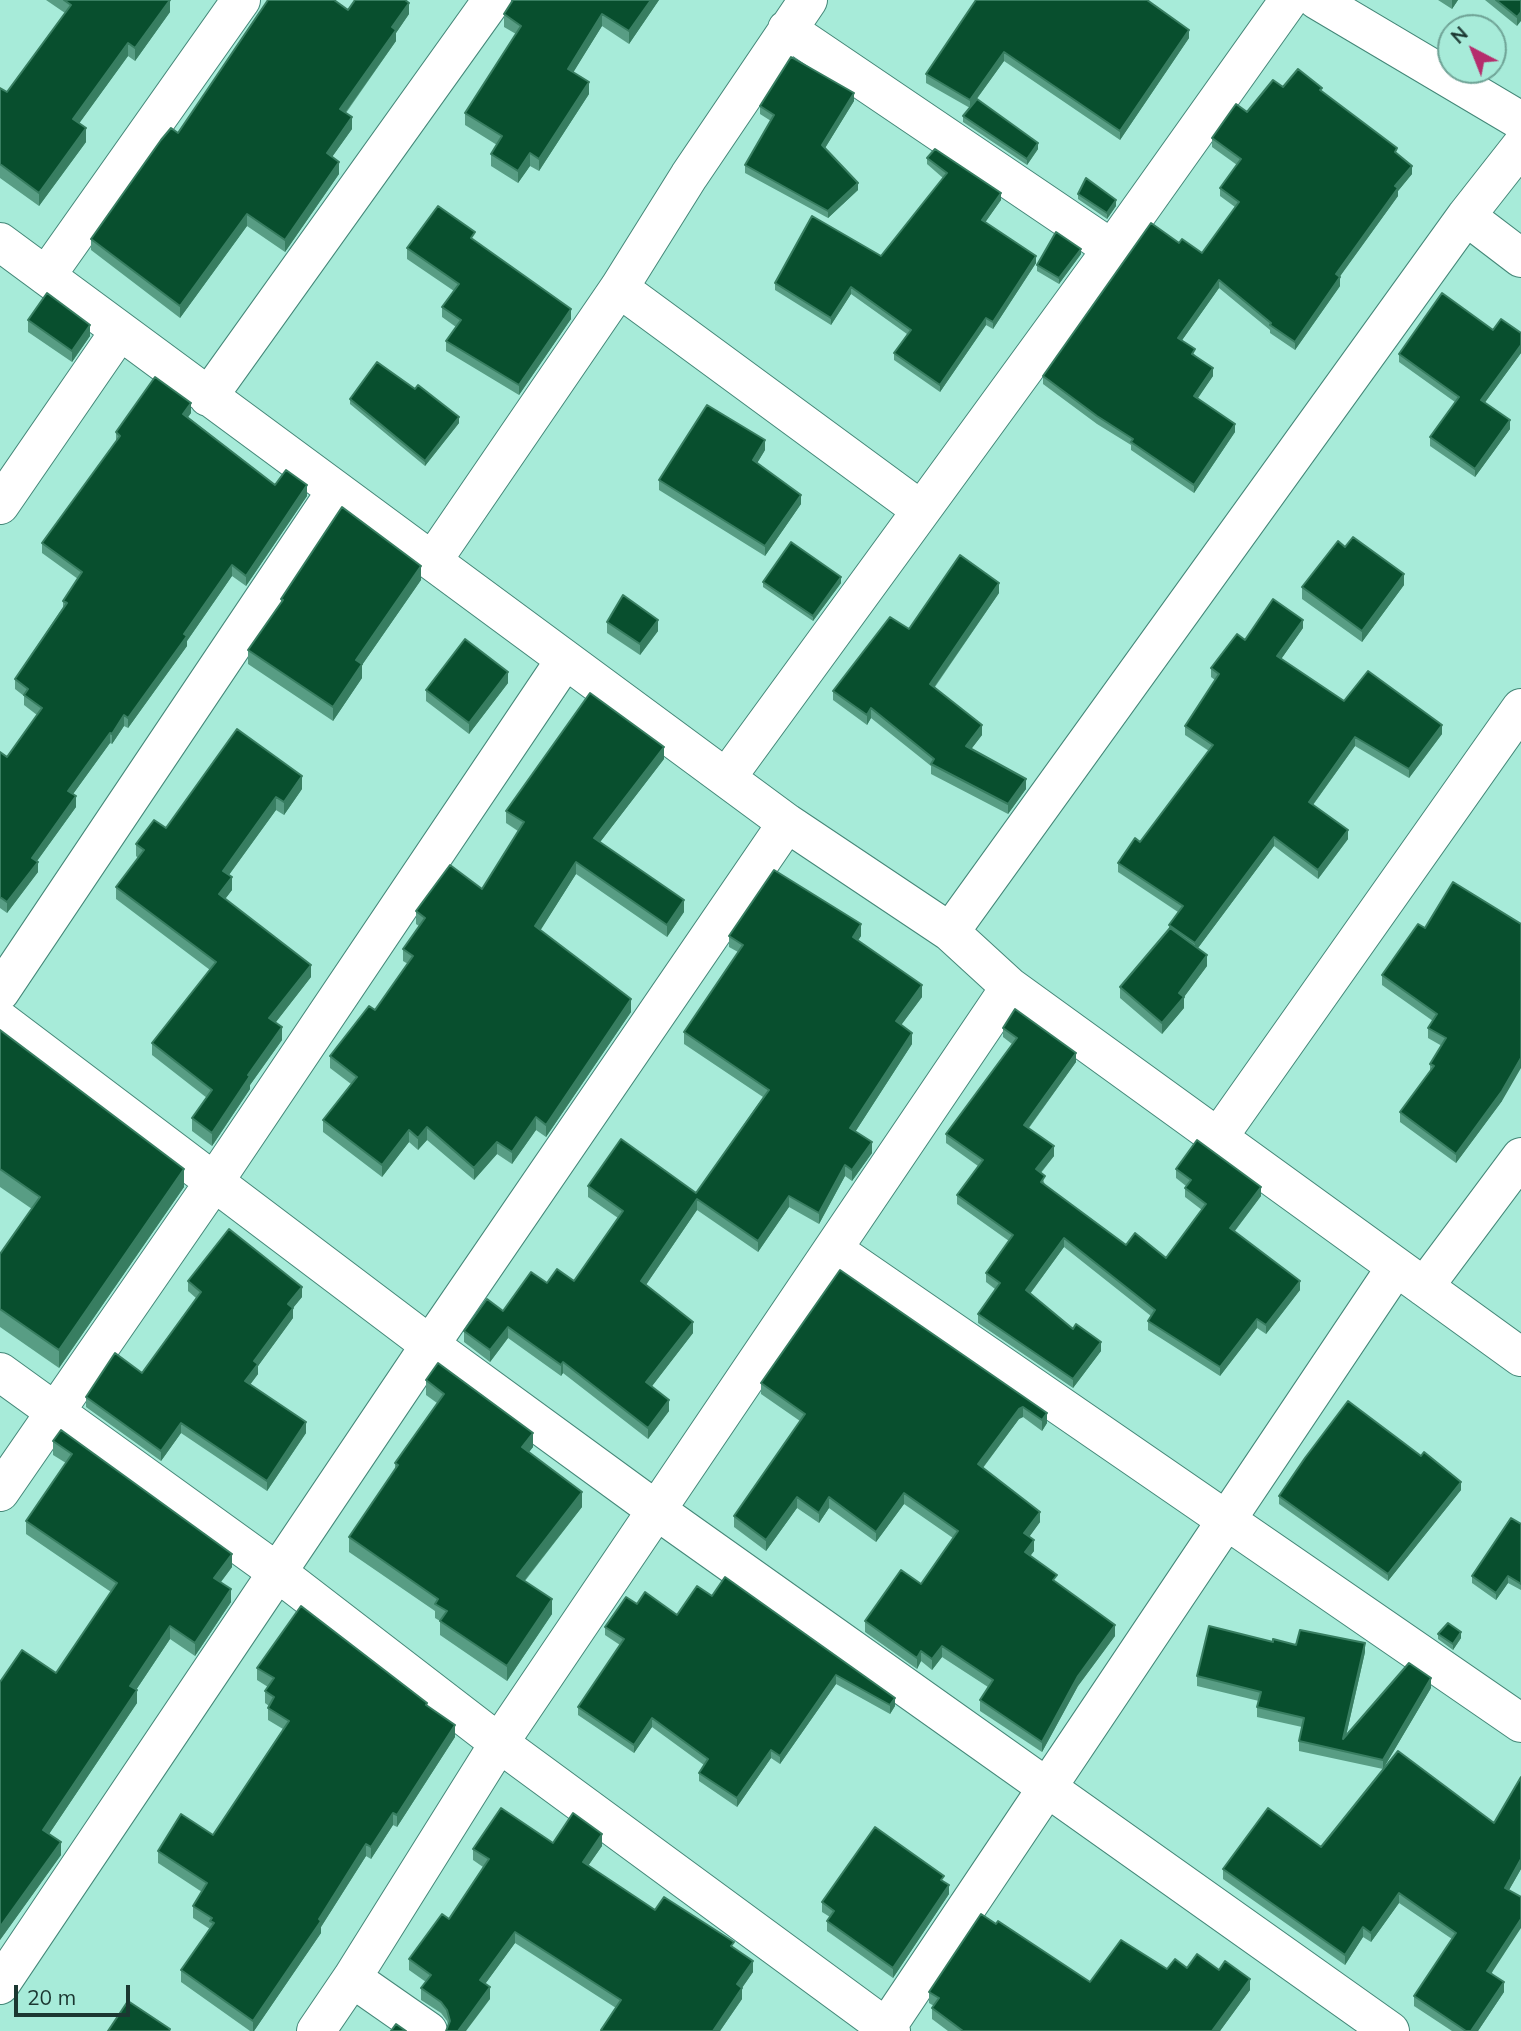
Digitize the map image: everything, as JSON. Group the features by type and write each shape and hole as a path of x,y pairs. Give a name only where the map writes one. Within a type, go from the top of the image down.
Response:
{"street":[{"path":"46,276 241,0"},
{"path":"208,397 492,0"},
{"path":"727,778 1112,249 1289,0"},
{"path":"1317,0 1521,121"},
{"path":"433,560 619,288 689,176 798,15 1112,249"},
{"path":"950,932 1466,216 1521,146"},
{"path":"1466,216 1521,258"},
{"path":"0,242 787,823 950,932 1010,987 1521,1357"},
{"path":"619,288 921,510"},
{"path":"0,505 119,332"},
{"path":"0,992 336,491"},
{"path":"0,1492 214,1182 565,660"},
{"path":"1217,1139 1521,708"},
{"path":"0,1985 430,1345 787,823"},
{"path":"316,2031 499,1742 1010,987"},
{"path":"0,1020 430,1345 656,1510 1390,2031"},
{"path":"0,1372 277,1572 499,1742 887,2030 1226,1519 1410,1277 1521,1157"},
{"path":"834,1250 1521,1723"},
{"path":"352,1978 428,2031"}],"building":[{"path":"64,0 170,0 135,48 128,43 73,119 86,128 39,193 0,164 0,88 7,92 71,5"},
{"path":"268,0 334,0 348,10 355,0 405,0 409,3 392,27 396,30 340,109 352,117 327,153 339,162 285,240 247,214 180,306 91,239 161,140 171,128 178,133"},
{"path":"513,0 651,0 629,31 602,14 568,69 589,82 539,159 530,153 518,171 491,154 502,136 465,113 521,26 504,14"},
{"path":"976,0 1147,0 1189,30 1120,131 1004,52 970,100 926,74"},
{"path":"1496,0 1521,0 1521,12 1517,17"},
{"path":"791,57 854,93 822,145 858,183 828,211 745,165 774,115 760,106"},
{"path":"1298,69 1322,88 1320,90 1397,148 1395,152 1412,166 1395,186 1398,188 1336,274 1340,277 1295,342 1270,325 1271,323 1219,280 1178,338 1195,349 1192,354 1213,368 1194,396 1235,424 1194,485 1043,376 1151,223 1179,243 1182,239 1202,253 1239,202 1220,188 1241,159 1212,138 1236,104 1247,112 1273,80 1283,87"},
{"path":"977,99 1038,143 1027,159 963,116"},
{"path":"935,149 1001,193 982,220 1036,256 993,322 986,318 940,385 894,353 911,330 851,287 831,318 775,283 812,216 881,256 947,173 927,158"},
{"path":"1086,178 1116,200 1107,213 1078,194"},
{"path":"438,206 475,232 471,238 571,309 519,385 446,341 461,320 442,307 459,284 407,248"},
{"path":"1056,232 1081,249 1059,278 1037,265"},
{"path":"47,293 90,325 72,351 28,320"},
{"path":"1442,293 1493,330 1501,319 1521,333 1521,345 1481,400 1510,420 1475,469 1430,437 1459,397 1399,354"},
{"path":"377,362 415,389 418,385 459,417 425,461 350,399"},
{"path":"155,377 191,403 183,414 275,485 286,470 307,485 246,576 232,565 184,634 187,636 128,718 124,715 68,791 76,796 32,858 38,862 7,902 0,897 0,752 7,757 42,708 24,695 28,689 15,679 67,603 63,601 82,572 42,543 120,436 116,432"},
{"path":"707,405 765,440 753,460 801,495 765,546 659,480"},
{"path":"342,507 421,566 356,660 362,664 333,707 248,650"},
{"path":"1353,537 1404,574 1362,631 1302,587 1338,541 1345,547"},
{"path":"791,542 841,577 813,616 763,582"},
{"path":"960,555 999,583 930,684 982,725 966,746 1026,779 1008,804 931,764 934,759 871,708 867,715 833,691 890,617 909,629"},
{"path":"623,595 658,620 640,644 607,622"},
{"path":"1273,599 1303,620 1277,656 1344,701 1368,671 1442,725 1409,769 1355,737 1309,802 1348,830 1318,870 1274,837 1195,943 1169,925 1183,906 1118,863 1135,838 1140,842 1213,745 1185,726 1219,674 1211,668 1237,634 1245,640"},
{"path":"465,639 508,672 469,723 426,690"},
{"path":"590,693 664,747 594,838 684,900 667,925 576,862 535,926 631,999 546,1125 536,1117 512,1152 497,1142 474,1168 427,1127 418,1138 409,1130 382,1165 323,1120 357,1077 330,1056 369,1006 375,1010 413,956 403,949 425,918 416,911 450,865 482,889 524,822 506,811"},
{"path":"237,729 302,776 284,802 276,797 223,871 232,877 219,894 311,965 269,1018 282,1027 212,1133 192,1118 212,1090 152,1043 216,962 116,887 144,850 136,844 154,820 166,828"},
{"path":"774,870 861,924 853,937 922,985 896,1021 912,1033 850,1128 872,1142 852,1170 845,1165 819,1213 789,1196 758,1241 697,1199 641,1281 693,1322 646,1382 669,1400 648,1428 563,1362 561,1365 508,1327 490,1350 464,1331 487,1299 503,1311 531,1272 547,1283 557,1269 574,1281 623,1211 588,1186 621,1139 696,1193 769,1090 684,1032 743,945 729,936"},
{"path":"1453,882 1521,924 1521,1058 1502,1091 1456,1154 1400,1112 1434,1066 1430,1064 1446,1038 1428,1028 1437,1014 1382,975 1418,924 1425,928"},
{"path":"1170,928 1207,955 1179,993 1184,997 1162,1023 1120,987"},
{"path":"1015,1009 1076,1053 1024,1125 1054,1146 1036,1169 1045,1176 1041,1182 1126,1245 1135,1233 1166,1258 1206,1204 1185,1188 1191,1180 1176,1169 1197,1140 1261,1187 1230,1228 1300,1281 1266,1325 1257,1319 1220,1367 1148,1321 1155,1310 1064,1238 1026,1290 1073,1329 1076,1324 1101,1342 1073,1379 978,1314 1000,1283 986,1273 1013,1235 957,1195 983,1160 946,1134 1017,1038 1003,1028"},
{"path":"0,1030 184,1169 59,1350 0,1309 0,1254 40,1197 0,1169"},
{"path":"229,1229 302,1287 288,1304 293,1308 254,1361 258,1364 245,1381 306,1422 267,1481 181,1423 161,1451 86,1397 115,1353 142,1373 201,1292 188,1281"},
{"path":"840,1270 1047,1413 1042,1420 1023,1407 1019,1409 978,1464 1040,1512 1024,1533 1034,1540 1025,1552 1057,1575 1053,1580 1115,1625 1078,1676 1042,1742 980,1700 993,1680 942,1646 932,1659 921,1651 917,1658 865,1621 901,1570 921,1584 958,1531 904,1493 876,1532 829,1497 819,1513 797,1497 766,1540 734,1516 805,1414 761,1383"},
{"path":"438,1363 533,1433 522,1447 582,1492 517,1576 552,1599 507,1666 440,1621 447,1611 435,1604 438,1599 349,1537 398,1465 395,1463 444,1394 426,1380"},
{"path":"1348,1401 1421,1456 1424,1452 1461,1482 1388,1574 1279,1496"},
{"path":"61,1430 232,1554 214,1578 231,1589 195,1643 170,1626 130,1686 137,1690 43,1830 61,1842 0,1927 0,1682 22,1650 56,1673 117,1583 26,1521 72,1454 53,1441"},
{"path":"1511,1518 1521,1524 1521,1584 1508,1576 1496,1593 1472,1576"},
{"path":"725,1577 895,1698 890,1705 836,1675 780,1756 771,1750 737,1798 699,1773 708,1759 652,1718 634,1745 578,1707 624,1639 605,1627 626,1597 637,1604 645,1592 677,1615 697,1586 712,1596"},
{"path":"301,1606 455,1725 397,1815 393,1813 371,1847 366,1844 319,1919 321,1921 253,2021 181,1970 214,1923 210,1921 212,1918 193,1906 207,1883 158,1851 181,1814 213,1835 289,1721 268,1708 274,1697 265,1691 274,1678 257,1668"},
{"path":"1448,1623 1461,1632 1453,1644 1438,1634"},
{"path":"1209,1626 1296,1645 1300,1630 1365,1643 1343,1739 1409,1663 1431,1678 1383,1760 1299,1741 1304,1718 1257,1707 1261,1692 1197,1676"},
{"path":"1398,1751 1494,1823 1521,1777 1521,1859 1505,1888 1521,1897 1521,1919 1487,1971 1504,1982 1471,2031 1466,2031 1414,1996 1456,1933 1399,1893 1371,1933 1363,1927 1345,1955 1223,1869 1268,1808 1321,1847"},
{"path":"501,1808 553,1843 573,1813 602,1834 583,1862 655,1910 664,1897 734,1942 731,1946 753,1961 737,1984 742,1988 713,2031 601,2030 621,2000 515,1932 480,1980 490,1987 458,2031 446,2031 450,2021 447,2010 441,2002 421,1988 431,1975 409,1959 442,1914 449,1919 489,1859 473,1849"},
{"path":"875,1827 944,1876 941,1880 949,1885 893,1968 827,1921 834,1911 822,1902"},
{"path":"981,1914 996,1924 998,1921 1090,1982 1121,1940 1167,1969 1175,1959 1187,1968 1197,1954 1219,1970 1225,1961 1250,1979 1212,2031 963,2031 932,2008 939,1998 929,1992"},
{"path":"128,2001 170,2029 169,2031 108,2031"},
{"path":"396,2024 406,2031 391,2031"}]}
